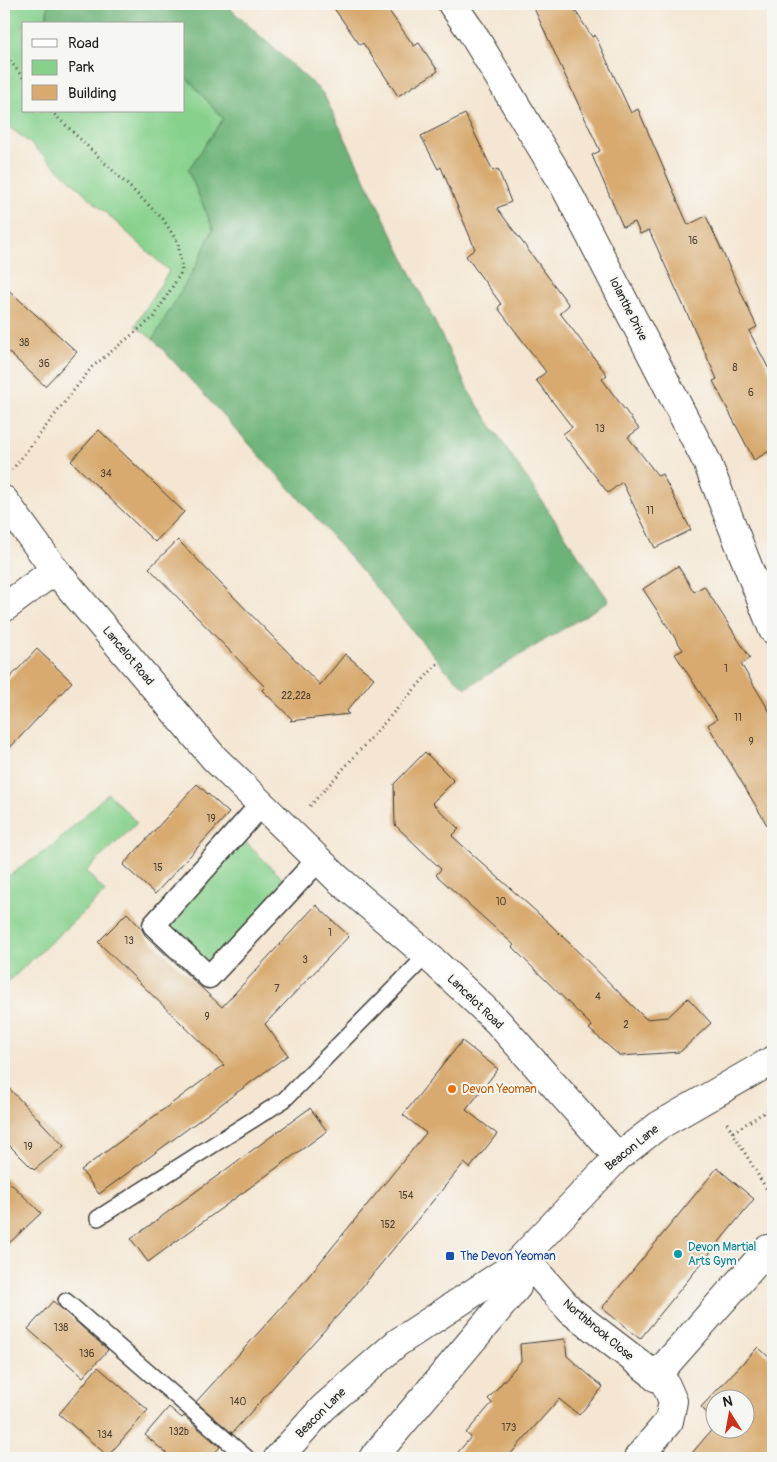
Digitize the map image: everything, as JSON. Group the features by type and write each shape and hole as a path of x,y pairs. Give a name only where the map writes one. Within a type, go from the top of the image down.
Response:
{"street":[{"name":"Iolanthe Drive","path":"452,4 471,31 564,185 702,453 773,630"},
{"name":"Lancelot Road","path":"4,500 55,570 214,758 318,860 427,956 496,1021 618,1157"},
{"path":"4,608 55,570"},
{"path":"262,805 154,925 209,977 318,860"},
{"name":"Beacon Lane","path":"278,1458 323,1408 397,1343 518,1262 573,1202 618,1157 658,1126 773,1060"},
{"path":"656,1377 768,1249"},
{"path":"373,1458 517,1287 518,1262"},
{"name":"Northbrook Close","path":"518,1262 571,1310 665,1383 673,1401 669,1421 638,1458"}],"lane":[{"path":"98,1218 284,1100 427,956"},
{"path":"66,1301 247,1458"}],"path":[{"path":"4,53 22,76"},
{"path":"10,473 92,368 154,317 182,271 178,243 163,219 52,112"},
{"path":"289,831 438,663"},
{"path":"708,1097 733,1132 773,1200"},
{"path":"733,1132 773,1108"}],"green space":[{"path":"4,4 48,4 46,22 22,22 22,112 185,112 185,79 187,78 223,119 188,170 213,229 197,264 153,339 135,326 169,271 30,143 4,123"},
{"path":"48,4 225,4 323,93 469,392 609,601 466,688 447,671 306,506 153,339 197,264 213,229 188,170 223,119 187,78 185,79 185,22 46,22"},
{"path":"108,793 137,823 86,871 105,892 4,984 4,879 54,845"},
{"path":"244,840 288,884 207,969 162,925"}],"building":[{"path":"331,4 384,4 414,46 419,43 438,71 398,96 363,43 360,45"},
{"path":"532,4 571,4 592,37 595,35 631,113 638,109 688,225 706,216 757,327 749,331 773,377 773,449 754,460 713,381 717,379 649,230 640,234 635,222 623,227 592,155 600,151"},
{"path":"465,114 493,171 498,169 511,202 497,208 569,305 560,313 607,375 602,379 639,429 628,437 658,476 662,474 691,530 655,548 622,482 608,493 563,434 572,427 536,380 546,372 498,308 501,304 466,256 475,249 441,167 438,169 421,136"},
{"path":"4,286 77,352 45,386 4,348"},
{"path":"99,430 184,512 155,542 71,461"},
{"path":"178,540 320,685 345,654 374,678 346,712 349,714 290,721 292,719 262,690 265,687 149,568"},
{"path":"678,566 694,592 704,586 750,658 741,664 773,717 773,835 708,725 717,719 675,654 683,650 643,589"},
{"path":"37,649 72,682 4,754 4,684"},
{"path":"425,752 454,781 432,803 459,829 452,836 550,924 646,1019 668,1017 688,998 711,1023 680,1052 620,1056 589,1029 592,1026 512,947 514,945 436,875 441,869 395,825 394,784"},
{"path":"197,784 229,813 155,894 123,865"},
{"path":"316,905 349,936 265,1024 288,1055 99,1194 81,1170 224,1065 98,942 127,913 145,935 222,1007"},
{"path":"462,1041 498,1069 466,1110 497,1134 470,1168 464,1163 348,1304 232,1433 196,1402 303,1283 426,1133 403,1115"},
{"path":"4,1083 64,1146 34,1170 4,1140"},
{"path":"310,1108 327,1131 148,1262 131,1239"},
{"name":"Devon Martial Arts Gym","path":"717,1168 754,1199 640,1339 602,1308"},
{"path":"4,1177 41,1213 4,1248"},
{"path":"53,1301 108,1350 83,1377 28,1329"},
{"path":"565,1339 567,1356 603,1387 579,1415 559,1399 507,1458 453,1458 471,1437 466,1433 492,1403 488,1399 521,1361 520,1344"},
{"path":"758,1347 773,1361 773,1458 688,1458 704,1439 754,1440 754,1390 717,1390"},
{"path":"98,1367 148,1410 108,1456 59,1414"},
{"path":"169,1407 182,1418 184,1416 220,1447 210,1458 172,1458 145,1435"}],"place":[{"name":"Devon Yeoman","path":"452,1089"},
{"name":"Devon Martial Arts Gym","path":"678,1254"},
{"name":"The Devon Yeoman","path":"450,1256"}]}
